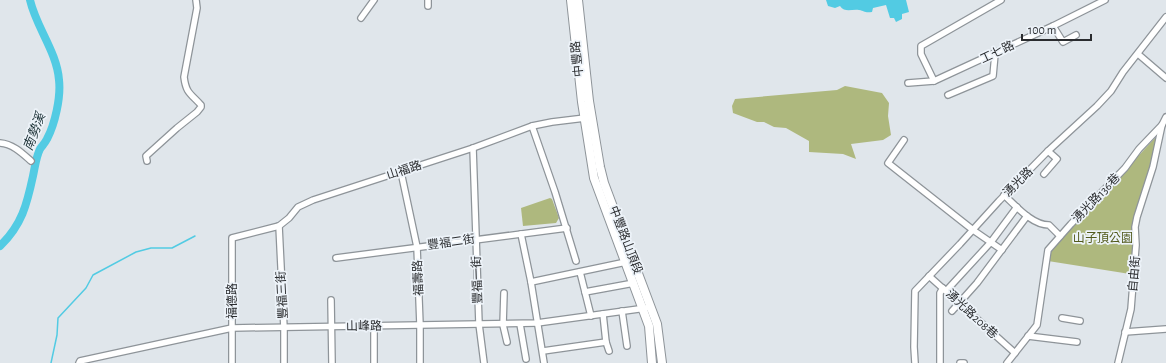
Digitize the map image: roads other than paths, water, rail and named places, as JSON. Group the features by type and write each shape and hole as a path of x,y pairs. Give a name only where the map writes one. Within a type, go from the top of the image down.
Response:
{"main road":[{"name":"中豐路","path":"571,0 588,117"},
{"name":"中豐路","path":"578,0 589,101 588,117"},
{"name":"中豐路山頂段","path":"588,117 594,178 649,326 652,363"},
{"name":"中豐路山頂段","path":"588,117 604,183 652,307 657,324 662,363"}],"street":[{"path":"147,161 146,156 201,108 201,105 185,87 184,76 197,8 196,0"},
{"path":"361,18 374,0"},
{"path":"934,81 921,54 921,46 1001,0"},
{"name":"工七路","path":"908,83 934,81 995,54 1105,0"},
{"name":"湧光路","path":"915,363 915,291 1004,195 1111,91 1123,72 1166,17"},
{"path":"1053,26 1063,42 1076,35"},
{"path":"948,95 993,76 995,54"},
{"path":"1138,54 1166,78"},
{"name":"自由街","path":"1118,363 1131,310 1136,245 1135,227 1153,167 1162,125 1166,116"},
{"name":"山福路","path":"232,238 279,226 289,218 298,207 310,201 473,148 532,126 588,117"},
{"name":"湧光路136巷","path":"1007,363 1037,326 1048,250 1125,168 1139,149 1162,125"},
{"path":"532,126 567,228 576,261"},
{"path":"904,140 888,164 972,230 1002,250"},
{"path":"0,143 7,143 31,161"},
{"name":"豐福一街","path":"473,148 479,324 484,363"},
{"path":"1044,174 1057,160 1048,152"},
{"name":"福壽路","path":"401,172 417,247 420,363"},
{"path":"1004,195 1027,216 1044,225 1049,225 1060,236"},
{"path":"940,363 940,293 964,272 1017,207"},
{"path":"952,311 977,283 1027,216"},
{"name":"豐福三街","path":"279,226 284,328 284,363"},
{"name":"豐福二街","path":"336,258 567,228"},
{"path":"521,234 531,282 544,363"},
{"name":"福德路","path":"232,238 232,363"},
{"path":"531,282 626,262"},
{"path":"580,272 591,316"},
{"name":"湧光路208巷","path":"929,276 1015,353"},
{"path":"585,292 634,283"},
{"path":"504,293 503,325 507,342"},
{"path":"331,300 332,363"},
{"name":"山峰路","path":"79,363 80,361 232,328 479,324 503,325 537,323 652,307"},
{"path":"622,311 627,346"},
{"path":"603,314 608,352"},
{"path":"1062,318 1080,321"},
{"path":"520,324 526,359"},
{"path":"374,326 374,363"},
{"path":"1125,332 1166,329"},
{"path":"1028,336 1077,342"},
{"path":"543,351 606,342"}],"water":[{"path":"826,0 906,0 909,12 902,14 902,19 896,22 894,18 890,18 886,5 873,8 872,12 867,12 859,10 846,10 840,6 835,8 828,6"}],"waterway":[{"name":"南勢溪","path":"0,246 14,230 26,205 38,155 50,133 58,102 59,80 54,59 30,0"},
{"path":"51,363 57,335 58,318 86,288 93,275 136,252 151,248 172,248 195,236"}],"park label":[{"name":"山子頂公園","path":"1103,238"}]}
